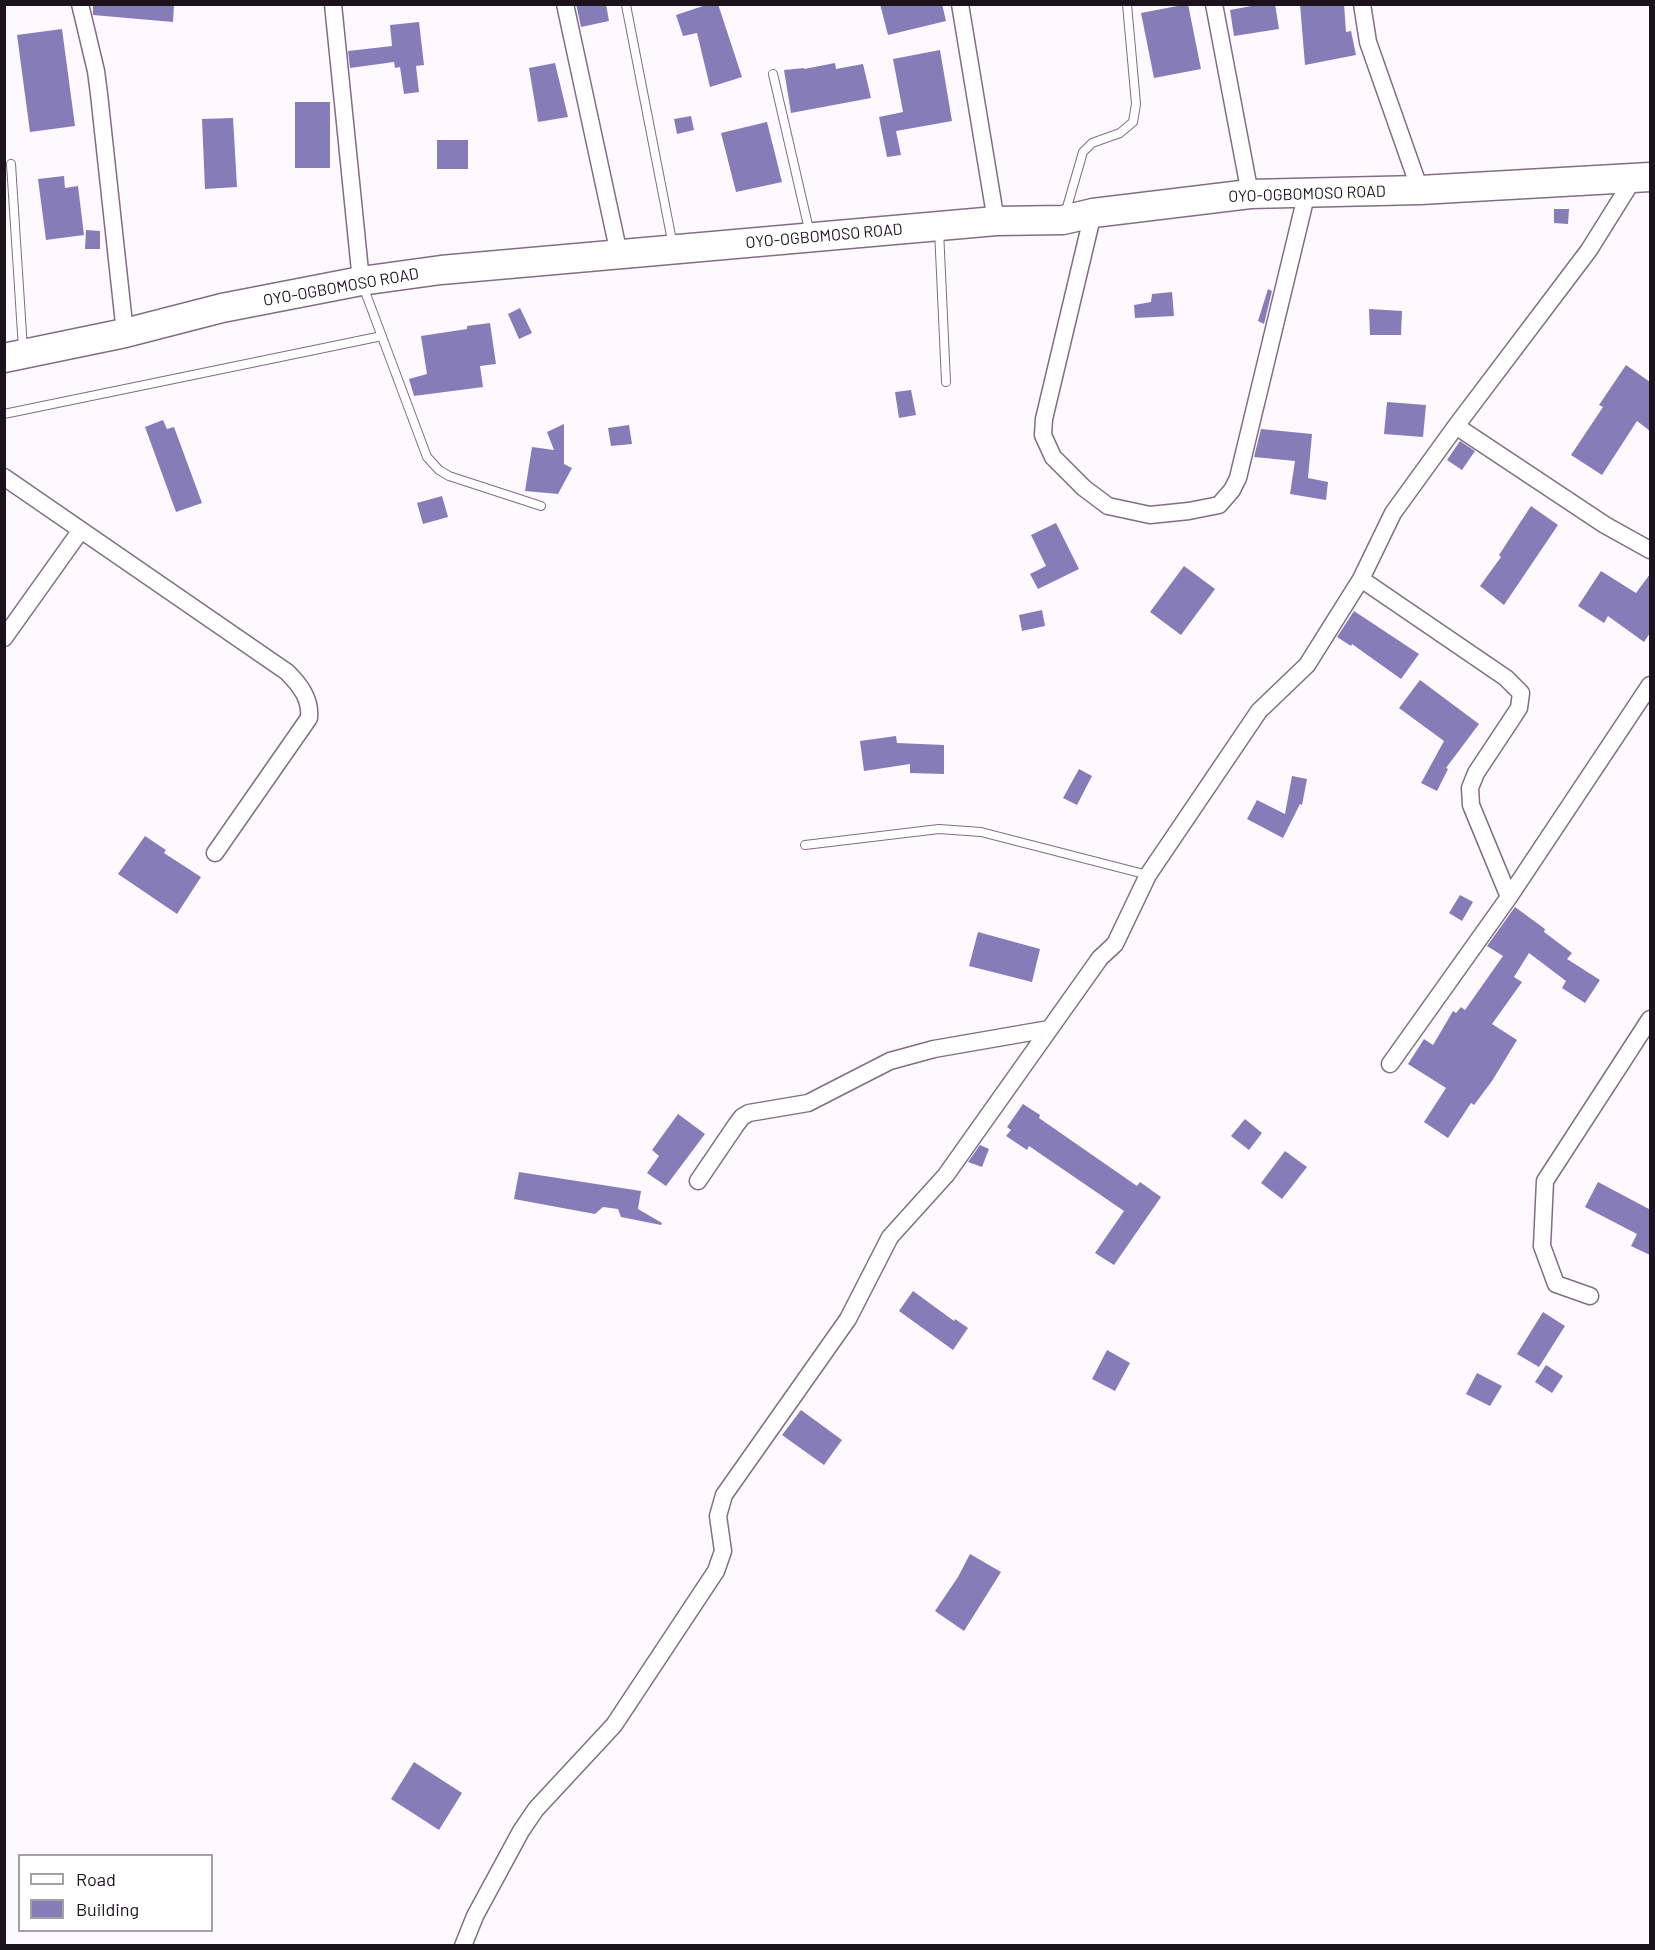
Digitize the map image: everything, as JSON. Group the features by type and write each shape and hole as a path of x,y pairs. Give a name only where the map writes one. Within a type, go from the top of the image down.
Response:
{"highway":[{"name":"OYO-OGBOMOSO ROAD","path":"14,356 125,333 222,308 361,281 441,270 996,221 1063,220 1093,213 1250,194 1420,190 1642,178"}],"street":[{"path":"80,4 99,94 125,333"},
{"path":"333,4 361,281"},
{"path":"565,4 619,254"},
{"path":"960,4 996,221"},
{"path":"1214,4 1250,194"},
{"path":"1362,4 1368,42 1420,190"},
{"path":"463,1946 475,1916 521,1831 536,1809 614,1725 716,1570 723,1551 718,1516 724,1495 849,1319 890,1238 946,1175 1100,958 1115,944 1148,875 1259,711 1306,665 1361,579 1393,513 1642,178"},
{"path":"1093,213 1044,419 1043,435 1053,457 1084,488 1108,506 1150,515 1219,505 1232,490 1238,478 1307,192"},
{"path":"1456,426 1605,525 1650,550"},
{"path":"4,477 287,672 306,697 310,708 309,718 215,853"},
{"path":"4,638 81,530"},
{"path":"1361,579 1506,678 1521,693 1519,708 1476,773 1470,788 1471,805 1509,897"},
{"path":"1390,1064 1509,897 1650,685"},
{"path":"1590,1296 1556,1284 1542,1246 1545,1181 1650,1019"},
{"path":"698,1181 742,1117 749,1113 808,1103 901,1058 934,1049 1049,1029"}],"lane":[{"path":"1063,220 1083,152 1092,143 1120,133 1133,122 1136,104 1127,4"},
{"path":"626,5 674,250"},
{"path":"773,74 811,237"},
{"path":"11,164 14,356"},
{"path":"939,226 946,382"},
{"path":"361,281 427,457 439,470 449,476 541,506"},
{"path":"4,414 382,336"},
{"path":"805,845 939,829 981,832 1148,875"}],"building":[{"path":"93,4 174,4 173,22 93,15"},
{"path":"576,4 606,4 609,21 581,27"},
{"path":"709,4 718,4 742,77 710,87 697,33 683,36 676,15"},
{"path":"880,4 942,4 946,21 888,35"},
{"path":"1188,4 1201,69 1154,78 1141,13"},
{"path":"1275,4 1279,29 1234,36 1230,10"},
{"path":"1300,4 1344,4 1346,32 1351,31 1356,55 1305,65"},
{"path":"419,22 424,65 416,66 419,92 404,94 400,67 395,68 394,62 350,68 348,51 392,46 390,25"},
{"path":"62,29 75,126 30,132 17,35"},
{"path":"940,50 952,121 896,131 901,155 887,157 879,117 903,112 893,59"},
{"path":"555,63 568,117 538,122 529,68"},
{"path":"835,63 836,69 863,64 871,98 791,113 784,70"},
{"path":"295,102 330,102 330,168 295,168"},
{"path":"691,116 694,130 677,134 674,119"},
{"path":"233,118 237,187 205,189 202,119"},
{"path":"767,122 782,182 736,192 721,133"},
{"path":"437,140 468,140 468,169 437,169"},
{"path":"64,176 65,188 78,186 84,235 46,240 38,179"},
{"path":"1554,209 1569,209 1568,224 1554,223"},
{"path":"86,230 100,231 100,249 85,249"},
{"path":"1268,289 1272,291 1264,324 1258,321"},
{"path":"1172,292 1174,316 1135,318 1134,305 1151,302 1152,294"},
{"path":"520,308 532,333 519,339 508,314"},
{"path":"1369,309 1402,311 1401,335 1370,335"},
{"path":"490,323 496,364 480,366 483,387 414,396 409,379 427,374 421,336"},
{"path":"1626,365 1650,382 1650,431 1637,421 1602,475 1571,455 1603,407 1599,405"},
{"path":"911,390 916,415 899,418 895,392"},
{"path":"1387,402 1426,405 1423,437 1384,434"},
{"path":"163,420 167,429 174,427 202,503 176,512 145,427"},
{"path":"564,424 564,464 572,468 558,494 525,491 532,447 554,450 547,432"},
{"path":"629,425 632,444 611,446 608,428"},
{"path":"1261,429 1312,434 1308,478 1328,482 1326,500 1290,494 1295,461 1254,457"},
{"path":"1460,441 1475,451 1462,470 1447,460"},
{"path":"442,496 448,517 423,524 417,503"},
{"path":"1531,506 1558,525 1504,605 1480,586 1501,557 1499,555"},
{"path":"1056,523 1079,569 1038,589 1030,574 1046,566 1031,535"},
{"path":"1184,566 1215,589 1181,635 1150,612"},
{"path":"1601,571 1636,593 1650,574 1650,633 1644,642 1608,616 1604,623 1578,606"},
{"path":"1042,610 1045,626 1022,631 1019,615"},
{"path":"1354,611 1419,654 1401,679 1352,644 1351,646 1337,637"},
{"path":"1420,680 1479,724 1446,768 1448,769 1437,791 1421,783 1444,741 1399,708"},
{"path":"896,736 897,743 944,745 944,774 910,773 910,764 864,771 860,741"},
{"path":"1079,769 1092,776 1077,805 1063,798"},
{"path":"1292,776 1307,779 1302,805 1300,804 1283,838 1247,819 1257,800 1285,814"},
{"path":"145,836 166,850 164,853 201,877 177,914 118,874"},
{"path":"1460,895 1473,902 1462,921 1449,913"},
{"path":"1515,907 1572,953 1567,959 1600,980 1585,1003 1562,988 1566,981 1529,953 1514,977 1522,982 1492,1024 1517,1040 1492,1081 1474,1105 1471,1103 1448,1138 1424,1122 1446,1088 1408,1064 1424,1039 1433,1045 1453,1011 1456,1013 1461,1007 1465,1010 1503,956 1487,946"},
{"path":"978,932 1040,949 1032,982 969,966"},
{"path":"1023,1104 1040,1115 1039,1118 1137,1186 1140,1182 1161,1197 1114,1265 1095,1253 1124,1211 1029,1146 1027,1150 1006,1136 1011,1130 1007,1127"},
{"path":"678,1114 705,1134 666,1186 647,1173 659,1156 652,1150"},
{"path":"1245,1119 1262,1133 1249,1150 1231,1136"},
{"path":"980,1145 989,1149 982,1167 968,1162"},
{"path":"1285,1151 1307,1167 1282,1199 1261,1183"},
{"path":"519,1172 641,1191 638,1209 662,1223 661,1225 621,1217 618,1209 603,1207 595,1214 514,1199"},
{"path":"1598,1182 1649,1209 1650,1205 1650,1255 1631,1246 1637,1234 1585,1207"},
{"path":"913,1291 954,1321 955,1319 968,1328 953,1350 899,1311"},
{"path":"1543,1312 1565,1326 1539,1367 1517,1354"},
{"path":"1107,1350 1130,1363 1115,1391 1092,1379"},
{"path":"1546,1365 1563,1376 1552,1393 1535,1382"},
{"path":"1477,1373 1502,1386 1490,1406 1466,1394"},
{"path":"801,1410 842,1440 824,1465 782,1435"},
{"path":"970,1554 1001,1572 964,1631 935,1611 958,1577"},
{"path":"414,1762 462,1793 439,1830 391,1799"}]}
